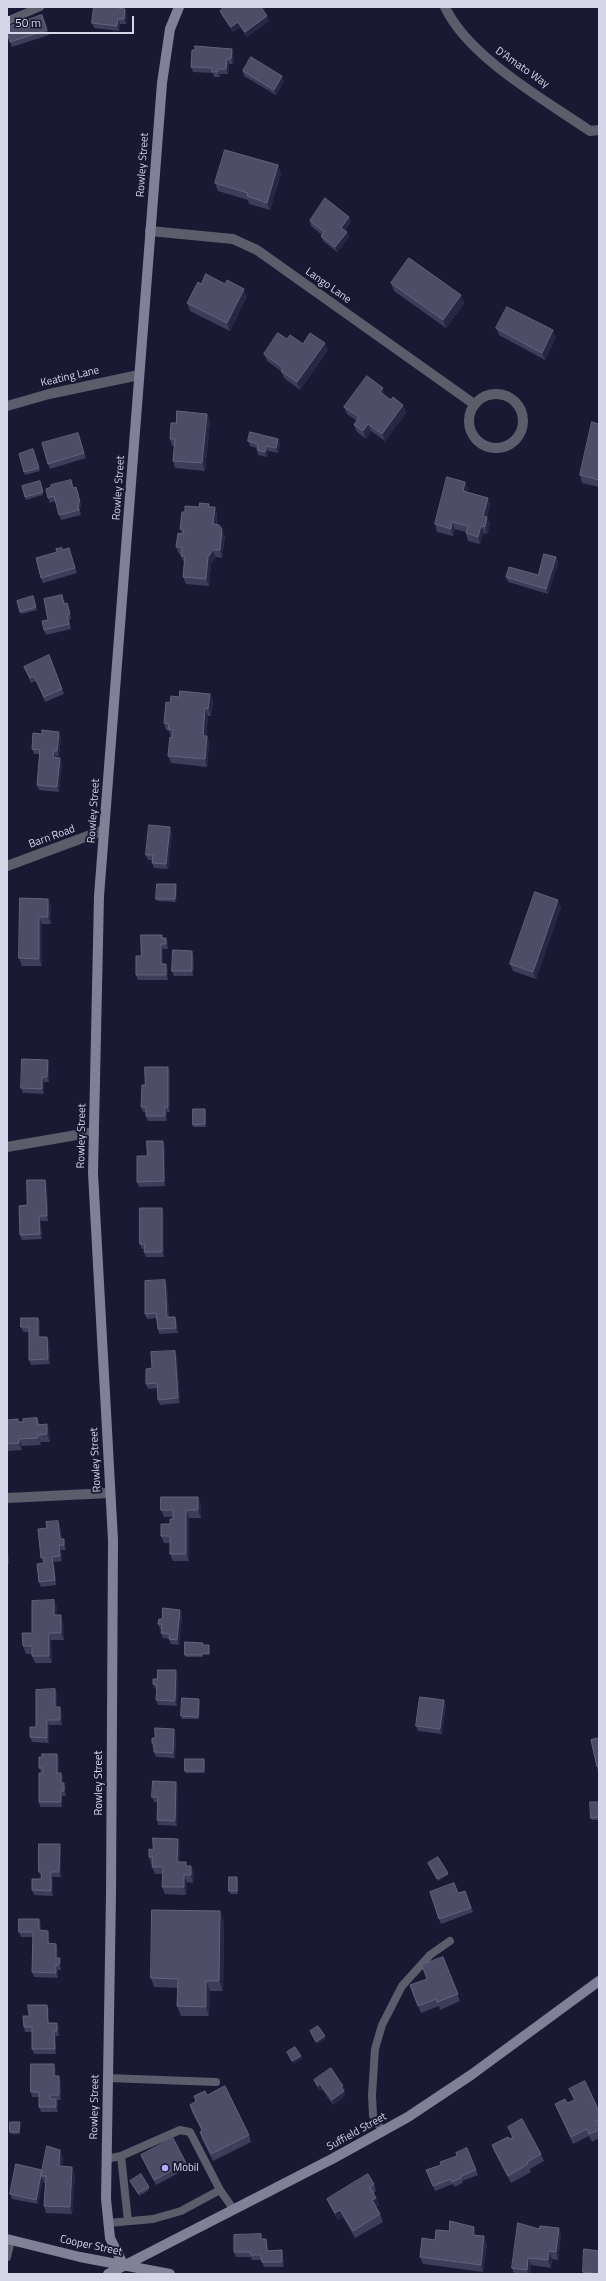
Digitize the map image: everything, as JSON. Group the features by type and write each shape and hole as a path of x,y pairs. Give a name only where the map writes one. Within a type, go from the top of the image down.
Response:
{"street":[{"name":"Rowley Street","path":"124,2266 110,2238 106,2199 113,1540 93,1173 99,896 164,65 170,29 180,7"},
{"name":"D’Amato Way","path":"446,7 463,36 488,60 590,131 599,130"},
{"name":"Lango Lane","path":"150,231 233,239 257,250 474,404"},
{"name":"Keating Lane","path":"7,406 49,394 139,375"},
{"path":"490,394 508,396 516,402 523,419 518,437 503,447 495,448 479,442 470,428 470,416 474,404 481,398 490,394"},
{"name":"Barn Road","path":"7,866 104,830"},
{"path":"7,1147 94,1132"},
{"path":"7,1498 110,1493"},
{"name":"Suffield Street","path":"108,2274 383,2132 471,2075 599,1981"},
{"name":"Cooper Street","path":"9,2240 124,2266 170,2274"}],"lane":[{"path":"7,21 40,7"},
{"path":"383,2132 373,2116 372,2095 375,2049 382,2025 402,1986 430,1955 450,1942"},
{"path":"108,2078 216,2082"},
{"path":"106,2159 122,2156 180,2130 190,2132 220,2190 234,2210"},
{"path":"122,2156 128,2221"},
{"path":"109,2223 154,2219 181,2210 220,2190"},
{"path":"7,2257 9,2240"}],"building":[{"path":"94,7 118,7 125,9 124,19 118,19 117,26 92,23"},
{"path":"225,7 261,7 267,16 245,32 238,22 231,27 220,11"},
{"path":"42,15 47,30 10,42 7,27"},
{"path":"195,46 232,49 231,59 227,59 226,69 218,69 218,72 212,72 212,68 191,67 192,50 195,50"},
{"path":"251,57 282,76 274,90 243,71"},
{"path":"225,150 278,165 267,203 247,196 248,193 215,183"},
{"path":"325,198 349,217 341,228 347,232 335,247 321,236 324,232 310,221"},
{"path":"409,258 461,295 443,320 391,283"},
{"path":"206,274 225,284 227,280 244,289 227,323 187,303 198,282 201,284"},
{"path":"507,307 553,330 542,353 496,328"},
{"path":"278,333 287,339 290,335 303,344 310,333 325,343 297,382 281,371 283,368 264,354"},
{"path":"367,376 383,388 380,392 391,400 393,397 403,405 382,434 368,424 363,431 354,425 359,417 344,407"},
{"path":"177,411 207,414 202,463 173,461 175,439 170,439 171,423 176,423"},
{"path":"592,422 599,424 599,480 580,475"},
{"path":"250,432 278,439 276,448 267,446 265,452 257,450 258,444 248,441"},
{"path":"78,433 84,453 48,464 42,443"},
{"path":"33,449 39,468 24,472 19,454"},
{"path":"447,477 465,482 463,491 488,498 483,516 487,517 485,527 481,526 478,537 466,533 468,526 452,522 451,529 435,524"},
{"path":"71,480 73,488 76,487 80,502 77,502 79,510 59,515 54,496 48,498 46,489 51,487 51,485"},
{"path":"40,481 43,492 25,497 22,486"},
{"path":"200,503 209,504 208,507 215,507 213,524 219,525 222,529 220,550 213,550 208,557 206,579 183,577 185,556 181,556 182,547 176,547 178,533 183,534 184,530 180,529 182,512 185,512 185,506 199,507"},
{"path":"62,548 62,550 69,548 75,568 41,578 36,558 57,552 56,549"},
{"path":"544,554 556,557 546,589 506,577 509,567 538,575"},
{"path":"62,595 64,604 67,603 70,614 67,615 69,624 44,630 42,621 48,620 44,599"},
{"path":"33,596 36,607 20,612 17,601"},
{"path":"49,655 62,689 44,697 34,676 30,678 24,667"},
{"path":"180,691 210,694 208,709 205,708 203,736 207,736 205,759 168,756 170,737 172,738 173,730 168,729 169,724 164,723 166,702 170,703 171,696 179,697"},
{"path":"42,730 59,732 57,751 54,751 53,757 60,758 57,787 37,785 40,750 32,749 33,733 42,734"},
{"path":"149,825 170,827 166,864 152,863 153,855 146,855"},
{"path":"157,884 176,884 175,899 156,899"},
{"path":"535,892 558,900 533,972 510,964"},
{"path":"20,898 48,899 48,917 39,917 39,959 19,958"},
{"path":"141,935 162,935 161,938 166,938 166,944 161,944 161,964 166,964 166,975 136,975 136,956 141,956"},
{"path":"173,950 192,951 192,971 172,971"},
{"path":"22,1059 48,1060 47,1077 42,1077 42,1089 21,1088"},
{"path":"145,1067 168,1067 168,1107 165,1107 165,1116 146,1116 146,1107 141,1107 142,1085 145,1085"},
{"path":"193,1109 205,1109 205,1124 193,1125"},
{"path":"147,1141 163,1141 164,1181 137,1182 137,1156 147,1156"},
{"path":"27,1180 45,1180 47,1216 39,1216 40,1234 20,1235 19,1206 27,1205"},
{"path":"140,1208 162,1208 162,1252 144,1252 145,1244 140,1244"},
{"path":"165,1280 167,1317 175,1317 176,1328 158,1329 156,1313 145,1314 145,1281"},
{"path":"21,1318 38,1318 38,1337 47,1337 48,1359 29,1360 29,1327 21,1327"},
{"path":"175,1351 178,1398 158,1400 157,1383 146,1384 146,1369 152,1368 151,1352"},
{"path":"37,1418 37,1425 47,1424 47,1434 38,1435 38,1438 19,1439 19,1443 7,1444 7,1420 18,1419 18,1422 23,1422 23,1419"},
{"path":"161,1497 198,1497 198,1510 186,1510 186,1554 170,1554 170,1536 161,1536 161,1524 170,1524 170,1519 173,1519 173,1510 161,1510"},
{"path":"58,1521 60,1539 64,1539 64,1545 59,1545 60,1556 52,1557 55,1580 39,1582 37,1564 44,1563 44,1557 41,1558 38,1529 47,1528 46,1522"},
{"path":"54,1600 54,1615 61,1615 61,1633 49,1633 49,1656 32,1656 32,1646 23,1646 22,1633 32,1633 32,1601"},
{"path":"163,1608 180,1610 177,1640 169,1639 170,1634 161,1633 162,1624 158,1624 159,1619 162,1619"},
{"path":"185,1642 203,1643 202,1645 209,1645 209,1653 202,1653 202,1655 185,1655"},
{"path":"158,1670 176,1670 175,1701 156,1700 157,1685 153,1684 153,1679 157,1679"},
{"path":"55,1689 55,1707 60,1707 60,1720 47,1720 47,1738 30,1737 30,1727 36,1727 36,1690"},
{"path":"420,1697 444,1700 440,1729 416,1726"},
{"path":"182,1698 199,1699 198,1717 181,1716"},
{"path":"155,1728 174,1729 173,1753 154,1752 152,1738 155,1738"},
{"path":"599,1738 599,1766 597,1767 591,1740"},
{"path":"42,1754 57,1754 57,1773 61,1773 61,1783 64,1783 64,1791 61,1791 61,1802 39,1802 39,1773 43,1773 43,1768 39,1768 39,1757 42,1757"},
{"path":"185,1759 204,1759 204,1771 185,1771"},
{"path":"153,1781 176,1782 175,1821 157,1820 158,1797 152,1797"},
{"path":"590,1802 599,1802 599,1817 591,1818"},
{"path":"153,1838 178,1839 177,1862 186,1862 186,1866 191,1866 191,1875 184,1875 184,1887 162,1887 163,1867 152,1867 153,1857 149,1857 149,1849 153,1850"},
{"path":"39,1844 60,1844 59,1872 51,1872 51,1891 32,1890 32,1879 41,1879 42,1872 39,1872"},
{"path":"438,1857 448,1873 437,1879 428,1863"},
{"path":"229,1877 237,1877 237,1891 229,1891"},
{"path":"454,1883 458,1893 465,1891 471,1908 439,1919 430,1892"},
{"path":"152,1910 220,1911 219,1981 206,1981 206,2007 177,2006 178,1979 151,1978"},
{"path":"19,1919 39,1919 39,1930 48,1931 48,1943 56,1944 56,1958 60,1958 59,1965 56,1965 56,1973 32,1972 33,1932 19,1932"},
{"path":"443,1957 458,1994 437,2002 436,1999 418,2006 410,1985 427,1979 422,1965"},
{"path":"28,2005 47,2005 48,2023 57,2023 57,2031 54,2031 55,2049 32,2049 32,2027 24,2027 23,2016 29,2016"},
{"path":"318,2026 325,2036 316,2042 310,2031"},
{"path":"295,2047 301,2056 292,2061 287,2052"},
{"path":"31,2064 54,2064 54,2076 59,2076 59,2095 50,2095 50,2099 56,2099 56,2107 39,2107 39,2092 31,2092"},
{"path":"331,2068 343,2086 341,2087 344,2091 332,2100 320,2084 318,2086 314,2080"},
{"path":"585,2081 599,2111 599,2120 596,2121 599,2130 589,2134 587,2129 571,2137 555,2104 565,2099 567,2103 575,2100 569,2089"},
{"path":"225,2086 249,2135 211,2154 200,2132 202,2130 190,2105 196,2101 194,2096 205,2091 207,2095"},
{"path":"522,2119 541,2154 508,2176 492,2145 508,2137 510,2139 513,2137 508,2127"},
{"path":"10,2122 20,2122 19,2132 10,2132"},
{"path":"173,2138 186,2163 154,2180 141,2155"},
{"path":"47,2146 60,2150 59,2166 72,2167 70,2207 44,2206 46,2176 41,2176"},
{"path":"467,2148 476,2170 461,2176 461,2178 452,2182 451,2179 433,2186 426,2170 441,2165 440,2162 457,2156 456,2153"},
{"path":"16,2164 42,2170 36,2200 10,2194"},
{"path":"141,2174 149,2187 138,2193 130,2181"},
{"path":"368,2174 374,2184 370,2187 376,2198 372,2200 380,2214 353,2231 340,2210 335,2213 327,2199"},
{"path":"450,2221 474,2227 473,2235 484,2236 481,2265 420,2257 422,2238 435,2240 436,2230 449,2231"},
{"path":"518,2223 539,2229 540,2226 559,2228 556,2252 549,2251 548,2260 528,2258 527,2270 512,2268"},
{"path":"261,2234 261,2239 266,2239 267,2251 282,2250 282,2262 262,2262 261,2255 251,2255 250,2252 234,2252 234,2235"},
{"path":"584,2249 599,2251 599,2274 583,2272"}],"place":[{"name":"Mobil","path":"165,2168"}]}
